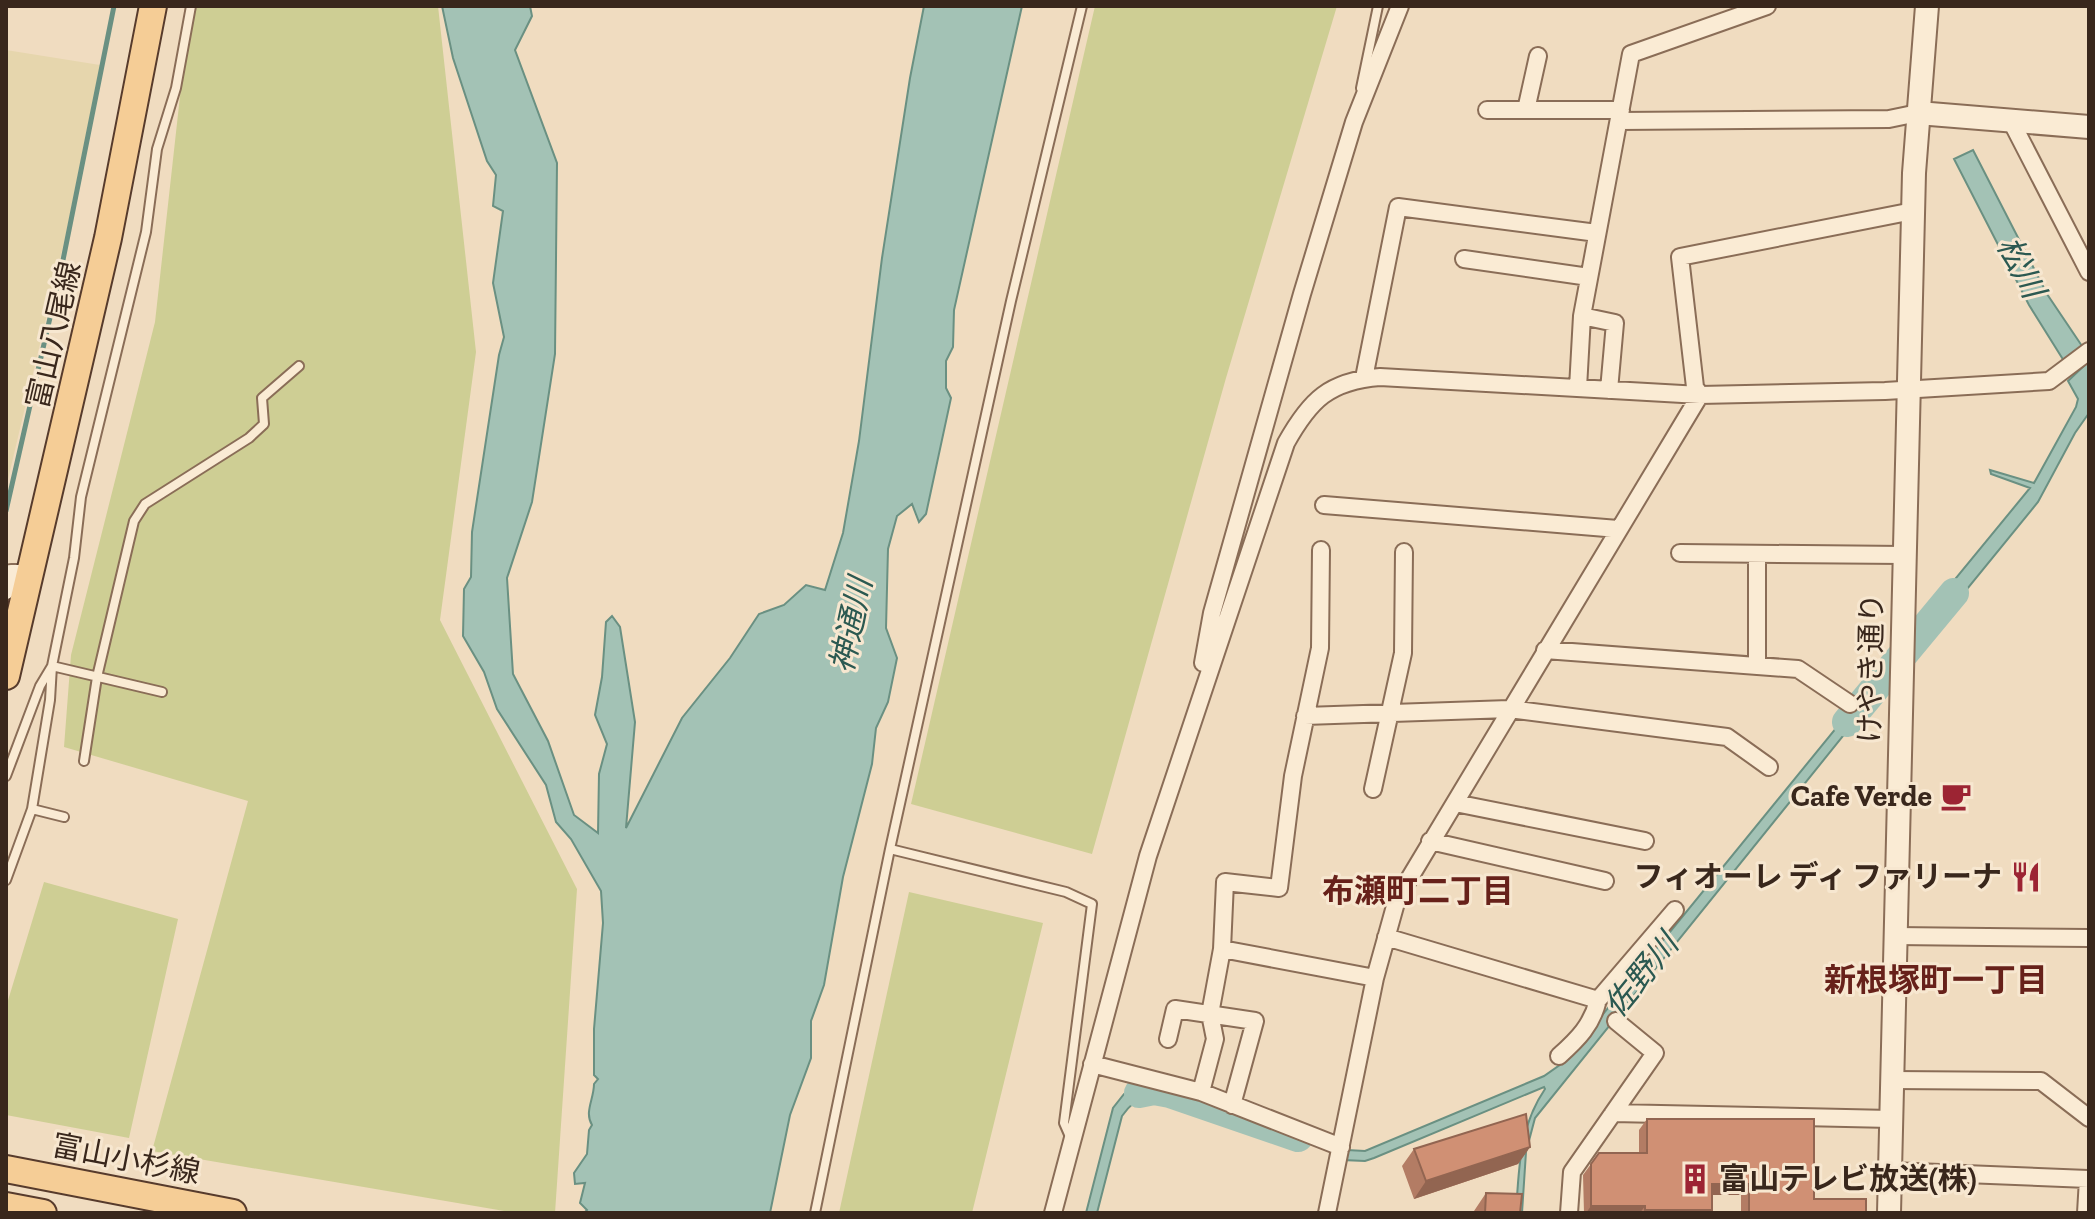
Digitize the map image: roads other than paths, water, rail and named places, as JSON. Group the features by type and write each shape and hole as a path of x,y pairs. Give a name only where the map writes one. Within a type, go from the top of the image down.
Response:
{"main road":[{"name":"富山八尾線","path":"6,676 108,238 153,6"},
{"name":"富山小杉線","path":"6,1169 233,1213"},
{"path":"6,1206 43,1213"}],"street":[{"path":"1194,716 1212,613 1302,294 1354,122 1400,6"},
{"path":"1578,388 1582,316 1631,54 1767,6"},
{"name":"けやき通り","path":"1889,1213 1907,391 1914,173 1927,6"},
{"path":"1526,110 1538,56"},
{"path":"1487,110 1620,116 1889,119 1918,113 2089,127"},
{"path":"2010,119 2089,272"},
{"path":"1364,378 1398,207 1597,233"},
{"path":"1700,395 1695,387 1680,257 1913,211"},
{"path":"1464,259 1589,277"},
{"path":"1582,316 1615,323 1609,390"},
{"path":"1053,1213 1148,856 1286,443 1302,414 1316,400 1346,382 1380,377 1700,395 1907,391 2049,381 2089,351"},
{"path":"1329,1210 1375,978 1397,899 1700,395"},
{"path":"1324,505 1618,529"},
{"path":"1201,1092 1215,1039 1210,1014 1222,949 1225,882 1279,888 1293,776 1320,648 1321,550"},
{"path":"1373,789 1403,653 1404,552"},
{"path":"1680,553 1904,555"},
{"path":"1757,554 1757,666"},
{"path":"6,591 11,573 32,573"},
{"path":"1545,650 1798,669 1850,704"},
{"path":"1305,716 1509,709 1727,737 1769,767"},
{"path":"1455,803 1645,841"},
{"path":"1430,841 1605,881"},
{"path":"1559,1056 1582,1035 1595,1014 1598,1000 1675,910"},
{"path":"1895,936 2089,938"},
{"path":"1386,937 1598,1000"},
{"path":"1222,949 1375,978"},
{"path":"1168,1039 1175,1009 1255,1021 1232,1105"},
{"path":"1569,1213 1572,1172 1655,1053 1616,1021"},
{"path":"1092,1064 1201,1092 1341,1147"},
{"path":"1892,1080 2041,1081 2089,1118"},
{"path":"1613,1113 1891,1119"},
{"path":"1890,1171 2088,1179 2086,1213"}],"lane":[{"path":"6,880 32,809 50,700 52,666 74,558 81,497 146,232 157,149 176,88 191,6"},
{"path":"815,1213 890,849 1011,301 1082,6"},
{"path":"1354,122 1378,6"},
{"path":"84,761 97,677 134,521 145,504 249,438 264,424 262,398 299,366"},
{"path":"52,666 162,692"},
{"path":"6,776 40,686 52,666"},
{"path":"32,809 64,817"},
{"path":"890,849 1066,892 1092,904 1064,1123 1071,1140"}],"water":[{"name":"神通川","path":"442,6 530,6 532,16 515,50 557,163 555,354 532,502 507,578 513,674 548,741 574,815 598,833 599,774 607,744 595,715 602,677 606,622 612,616 620,627 635,722 626,828 682,718 730,658 759,614 784,605 806,585 825,590 843,533 859,441 882,258 924,6 1022,6 954,310 953,347 946,361 946,388 951,398 926,514 919,522 912,504 897,516 888,549 886,628 897,658 888,702 876,728 872,764 843,877 824,985 811,1021 811,1058 790,1115 770,1213 584,1213 587,1210 580,1203 585,1183 575,1184 574,1173 587,1154 592,1125 589,1110 594,1084 598,1079 594,1075 594,1029 603,923 601,891 571,839 556,822 546,785 497,709 484,672 463,636 464,589 471,577 472,532 504,337 493,283 503,211 493,206 496,175 487,161 453,58"},
{"name":"松川","path":"1973,150 2047,294 2082,346 2064,361 2029,305 1954,159"},
{"path":"2089,361 2089,413 2038,502 1928,637 1928,612 2030,488 1991,474 1990,470 2034,483 2076,407 2078,399 2068,381"},
{"path":"1872,684 1872,700 1535,1118 1526,1152 1522,1213 1516,1213 1522,1148 1530,1118 1544,1087 1374,1158 1365,1161 1343,1160 1347,1150 1365,1151 1544,1076 1564,1062"},
{"path":"1148,1084 1177,1089 1176,1100 1146,1097 1128,1108 1122,1116 1097,1213 1086,1213 1113,1108 1124,1094"}],"waterway":[{"path":"6,511 62,265 114,6"},
{"name":"佐野川","path":"1847,722 1954,593"},
{"name":"佐野川","path":"1139,1093 1154,1090 1170,1093 1298,1137"}],"place":[{"name":"Cafe Verde","path":"1956,796"},
{"name":"フィオーレ ディ ファリーナ","path":"2026,877"},
{"name":"富山テレビ放送(株)","path":"1695,1179"}],"district":[{"name":"布瀬町二丁目","path":"1418,891"},
{"name":"新根塚町一丁目","path":"1936,980"}]}
